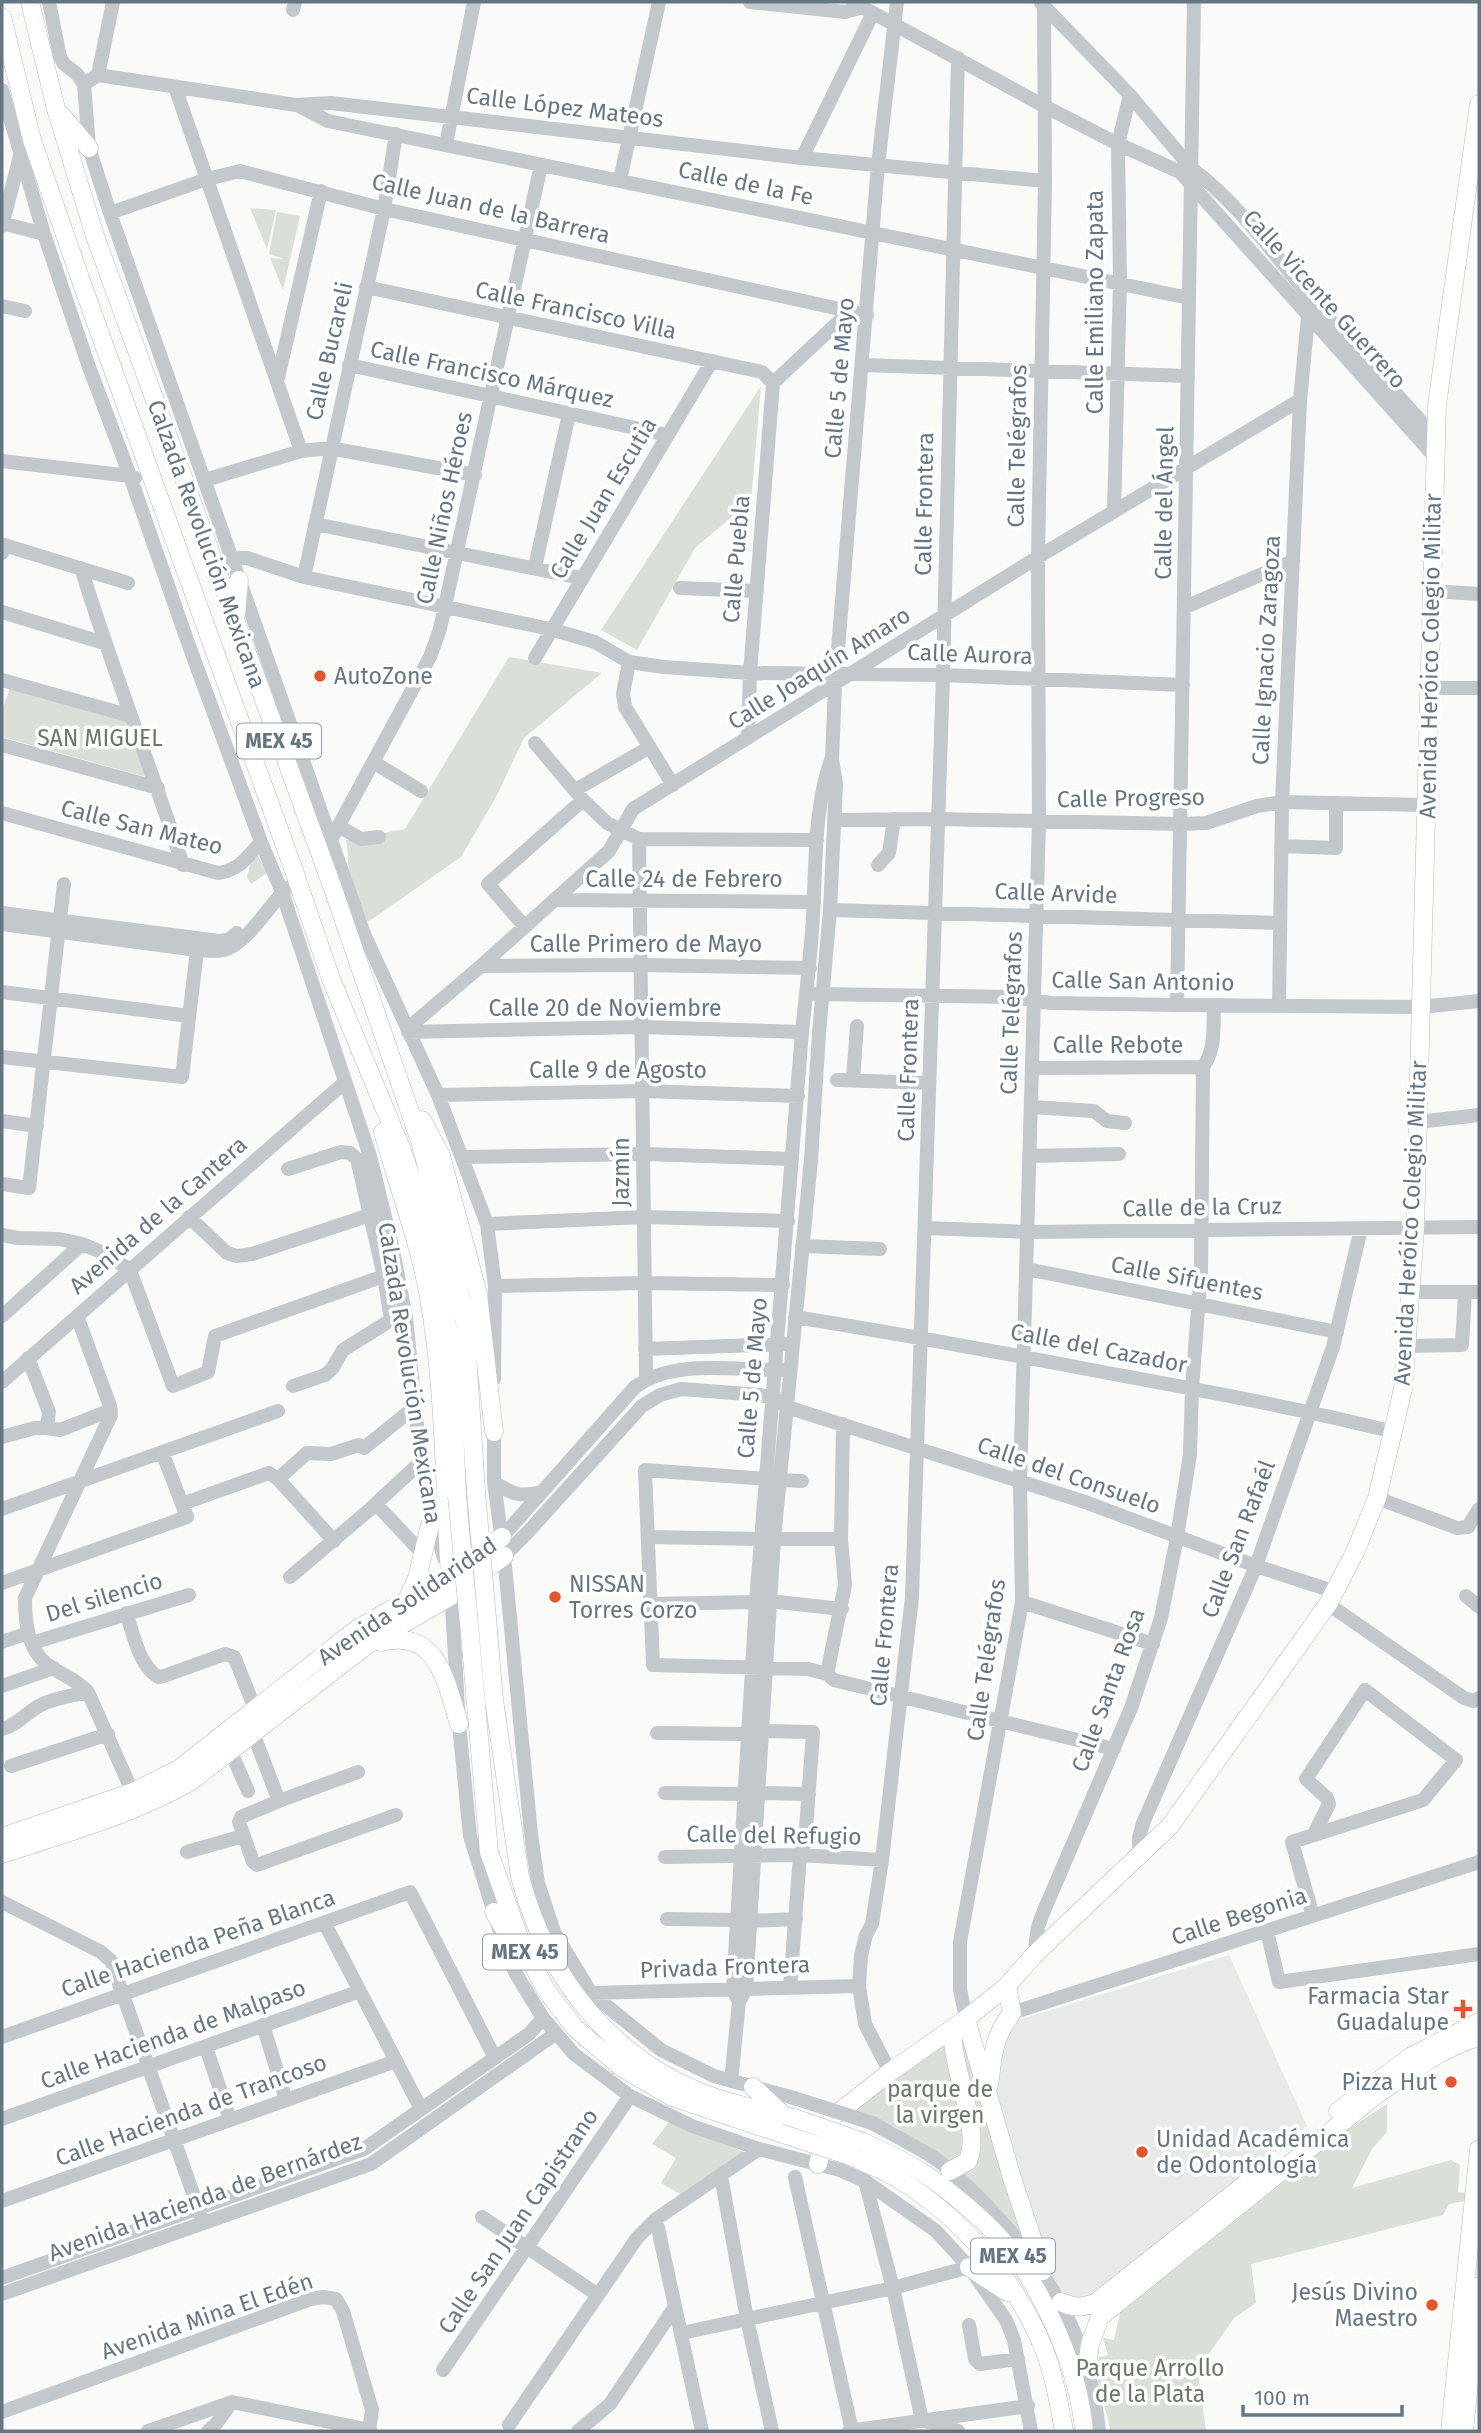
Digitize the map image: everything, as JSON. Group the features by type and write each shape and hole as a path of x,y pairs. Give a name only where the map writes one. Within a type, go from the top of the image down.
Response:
{"main road":[{"name":"Calzada Revolución Mexicana","path":"30,2 56,109 95,236 235,622 357,935 424,1153 453,1261 465,1321 494,1700 520,1877 533,1919 568,1987 593,2017 633,2052 662,2073 715,2097 786,2122"},
{"name":"Calzada Revolución Mexicana","path":"2,17 32,140 331,979 401,1148 419,1203 434,1258 451,1357 457,1496 489,1852 520,1940 536,1975"},
{"path":"2,35 10,56"},
{"name":"Avenida Heróico Colegio Militar","path":"818,2164 834,2116 1007,1986 1034,1955 1170,1826 1331,1598 1355,1552 1377,1498 1403,1389 1415,1229 1437,405 1473,184 1479,104"},
{"path":"56,109 89,148"},
{"path":"235,622 239,580"},
{"path":"364,1061 413,1228 428,1291 437,1348 450,1576"},
{"path":"401,1084 440,1156 460,1222 478,1294 494,1432"},
{"path":"408,1598 424,1555 432,1517"},
{"name":"Avenida Solidaridad","path":"2,1837 136,1800 190,1782 231,1752 250,1720 357,1629 450,1576 502,1537"},
{"name":"Avenida Solidaridad","path":"2,1854 136,1800 250,1720 367,1645 451,1596 504,1556"},
{"path":"367,1645 398,1638 422,1644 441,1668 459,1724"},
{"path":"494,1912 536,1975"},
{"name":"MEX 45","path":"536,1975 575,2028 621,2067 672,2097 863,2142 921,2171 966,2207 1005,2245 1042,2302 1070,2364 1084,2431"},
{"path":"989,2091 995,2040 1012,2013 1007,1986"},
{"path":"1060,2302 1073,2307 1095,2303 1369,2085 1410,2057 1479,2022"},
{"path":"959,2024 989,2091 1012,2178 1043,2271"},
{"path":"950,2171 968,2161 972,2145 953,2049 959,2024"},
{"path":"1087,2367 1090,2344 1100,2317 1376,2095 1416,2068 1479,2037"},
{"path":"1455,2047 1469,2046 1479,2049"},
{"path":"753,2087 786,2122"},
{"name":"MEX 45","path":"786,2122 896,2177 953,2218 988,2256 1018,2300 1044,2348 1055,2384 1064,2431"},
{"path":"1450,2431 1479,2149"},
{"path":"969,2267 1018,2300"},
{"path":"1464,2431 1479,2286"}],"street":[{"path":"49,2 60,57 84,84 89,148 110,213 239,580 335,832 357,935 438,1095 487,1224 495,1286 494,1482 538,1883 554,1932 591,1993 661,2050 714,2076 873,2123 933,2158 978,2196 1018,2238 1043,2271 1060,2302 1087,2367 1096,2400 1099,2431"},
{"path":"84,84 98,75 113,2"},
{"path":"446,144 474,2"},
{"path":"620,180 659,2"},
{"path":"750,2 845,12 863,7"},
{"name":"Calle 5 de Mayo","path":"747,1855 759,1793 763,1731 759,1666 767,1539 773,1479 787,1407 783,1370 785,1344 782,1285 802,1032 810,968 817,840 823,783 831,759 878,165 897,2"},
{"name":"Calle del Ángel","path":"1177,1005 1188,469 1190,184 1185,170 1194,2"},
{"path":"1044,3 1130,95 1185,170"},
{"name":"Calle Telégrafos","path":"959,2024 960,1942 1022,1602 1020,1481 1039,822 1038,557 1045,181 1044,3"},
{"path":"802,158 863,7"},
{"name":"Calle Vicente Guerrero","path":"863,7 1118,144 1203,177 1253,229 1435,437"},
{"name":"Calle Frontera","path":"890,2072 864,2024 859,1986 861,1955 872,1924 882,1860 912,1597 923,1337 943,675 958,58"},
{"name":"Calle López Mateos","path":"98,75 296,105 331,103 802,158 1045,181"},
{"path":"175,87 301,451"},
{"name":"Calzada Revolución Mexicana","path":"2,90 44,234 89,367 261,842 280,886 370,1156 393,1250 398,1319 432,1517 450,1576 459,1724 470,1836 516,1974 555,2034 575,2054 630,2096 692,2126 759,2149 840,2170 865,2181 936,2231 969,2267 1006,2320 1014,2340 1031,2431"},
{"name":"Calle Emiliano Zapata","path":"1114,512 1120,282 1118,144 1130,95"},
{"name":"Calle de la Fe","path":"296,105 328,121 1189,298"},
{"name":"Calle Bucareli","path":"304,577 384,209 396,134"},
{"path":"2,144 18,151 2,224 44,234"},
{"name":"Calle Niños Héroes","path":"335,832 430,657 446,608 541,165"},
{"name":"Calle Juan de la Barrera","path":"110,213 207,179 240,171 384,209 867,315"},
{"name":"Calle Vicente Guerrero","path":"1190,184 1435,457"},
{"path":"277,380 321,191"},
{"name":"Calle Francisco Villa","path":"366,288 762,372 773,383"},
{"name":"Calle Ignacio Zaragoza","path":"1279,1006 1282,802 1300,400 1310,297"},
{"path":"2,306 25,312"},
{"path":"773,383 850,311"},
{"name":"Calle Juan Escutia","path":"535,659 550,629 712,361"},
{"name":"Calle Francisco Márquez","path":"349,365 667,435"},
{"path":"863,365 1188,376"},
{"name":"Calle Puebla","path":"748,738 750,673 773,383"},
{"name":"Calle Joaquín Amaro","path":"855,673 1038,557 1300,400"},
{"path":"535,567 569,414"},
{"path":"205,480 301,451 330,448 475,475"},
{"path":"2,461 130,476 157,489"},
{"path":"315,524 581,578"},
{"path":"3,548 128,583"},
{"path":"232,558 247,558 304,577 550,629 595,642 629,662 623,694 625,707 673,785"},
{"path":"1185,607 1293,561"},
{"path":"81,568 104,643 158,788 183,865"},
{"path":"680,588 757,591"},
{"path":"1431,591 1479,594"},
{"path":"2,612 104,643"},
{"name":"Calle Aurora","path":"629,662 836,679 855,673 1183,685"},
{"name":"Calle Joaquín Amaro","path":"407,1031 608,851 633,809 748,738 836,679"},
{"path":"2,680 131,716"},
{"path":"1429,688 1479,688"},
{"path":"535,743 607,823 639,839 817,840"},
{"path":"2,745 158,788"},
{"path":"525,927 488,884 579,795 650,747"},
{"name":"Calle 5 de Mayo","path":"785,1344 795,1317 831,909 836,784 831,759"},
{"path":"373,762 421,791"},
{"name":"Calle Progreso","path":"835,820 938,819 1179,824 1206,823 1256,806 1282,802 1426,805"},
{"path":"1281,846 1336,848 1336,803"},
{"name":"Calle San Mateo","path":"2,813 218,873 230,872 239,867 261,842"},
{"path":"878,865 889,853 894,819"},
{"path":"335,832 361,839 379,837"},
{"name":"Jazmín","path":"639,839 646,1379"},
{"path":"2,913 60,925 198,944 230,943 280,886 295,874"},
{"path":"2,1184 29,1188 65,884"},
{"name":"Calle 24 de Febrero","path":"554,900 814,902"},
{"name":"Calle Arvide","path":"831,909 1280,922"},
{"path":"2,924 60,925"},
{"path":"2,1057 182,1077 198,944"},
{"name":"Calle Primero de Mayo","path":"481,966 810,968"},
{"path":"2,992 189,1016"},
{"name":"Calle San Antonio","path":"806,994 1014,997 1051,1003 1214,1006 1421,1007 1479,1002"},
{"name":"Calle Santa Rosa","path":"1034,1955 1043,1913 1114,1749 1153,1644 1177,1537 1190,1454 1203,1229 1203,1067 1213,1044 1214,1006"},
{"path":"853,1079 857,1026"},
{"name":"Calle 20 de Noviembre","path":"407,1031 641,1027 802,1032"},
{"name":"Calle Rebote","path":"1033,1068 1203,1067"},
{"path":"837,1080 929,1083"},
{"name":"Avenida de la Cantera","path":"2,1382 345,1082"},
{"name":"Calle 9 de Agosto","path":"438,1095 643,1091 798,1096"},
{"path":"1031,1107 1094,1111 1107,1121 1125,1123"},
{"path":"1418,1122 1479,1115"},
{"path":"2,1121 37,1126"},
{"path":"288,1169 341,1152 350,1153 357,1159 384,1276 398,1319 343,1350 332,1369 325,1375 293,1385"},
{"path":"462,1157 645,1154 792,1159"},
{"path":"1030,1156 1119,1154"},
{"path":"190,1217 227,1253 237,1256 252,1254 370,1214"},
{"path":"487,1224 644,1217 788,1221"},
{"name":"Calle de la Cruz","path":"925,1228 1029,1232 1479,1227"},
{"name":"Calle San Rafaél","path":"1139,1857 1139,1838 1143,1824 1256,1566 1337,1332 1361,1229"},
{"path":"2,1235 60,1239 82,1244 106,1254 130,1270 173,1386 208,1372 215,1336 384,1276"},
{"path":"2,1316 82,1244"},
{"path":"802,1246 880,1250"},
{"name":"Calle Sifuentes","path":"1027,1269 1337,1332"},
{"path":"495,1286 644,1283 782,1285"},
{"path":"1407,1346 1462,1345 1472,1292 1411,1292"},
{"path":"77,1316 111,1410 110,1422 25,1598 25,1616 30,1638 38,1655 88,1692 136,1800"},
{"name":"Calle del Cazador","path":"795,1317 923,1337 1310,1411 1394,1432"},
{"path":"645,1349 785,1344"},
{"path":"741,1370 785,1344"},
{"path":"28,1358 48,1412 47,1427"},
{"path":"646,1379 675,1371 783,1370"},
{"name":"Calle 5 de Mayo","path":"773,1479 773,1398 783,1370"},
{"name":"Avenida Solidaridad","path":"502,1537 635,1387 646,1379"},
{"name":"Avenida Solidaridad","path":"504,1556 642,1406 660,1395 681,1389 760,1395 773,1398 787,1407"},
{"path":"278,1479 307,1453 331,1454 359,1445 364,1448 415,1407"},
{"name":"Calle del Consuelo","path":"787,1407 1085,1502 1256,1566 1331,1598 1464,1698 1479,1698"},
{"path":"2,1437 35,1428 60,1430 111,1410"},
{"path":"2,1509 278,1411"},
{"path":"827,1674 845,1585 841,1539 844,1424"},
{"path":"162,1452 184,1511"},
{"path":"290,1577 422,1461"},
{"path":"802,1481 645,1470 653,1665 808,1669 827,1674 834,1681 1114,1749"},
{"path":"2,1583 184,1511 269,1474 278,1479 334,1541"},
{"path":"494,1482 508,1492 524,1496 542,1492"},
{"path":"1377,1498 1457,1528 1468,1527 1479,1509"},
{"path":"376,1504 424,1555"},
{"path":"648,1537 841,1539"},
{"name":"Del silencio","path":"2,1642 30,1638 189,1595"},
{"path":"1466,1596 1479,1607"},
{"path":"649,1604 762,1602 842,1609"},
{"path":"1022,1602 1153,1644"},
{"path":"126,1613 143,1662 150,1672 158,1677 225,1654 234,1657 250,1720 279,1801"},
{"name":"Calle 5 de Mayo","path":"732,2081 747,1855 743,1794 748,1734 759,1666"},
{"path":"2,1686 54,1668"},
{"path":"1313,1916 1292,1842 1423,1800 1456,1760 1365,1690 1306,1779 1327,1798 1329,1804 1314,1834"},
{"path":"2,1729 11,1727 22,1716 43,1704 88,1692"},
{"path":"763,1731 813,1732 810,1794 805,1843 800,1855 790,1987"},
{"path":"657,1733 748,1734"},
{"path":"11,1766 108,1734"},
{"path":"231,1752 248,1791"},
{"path":"358,1772 241,1817 239,1822 243,1836 257,1865 396,1815"},
{"path":"665,1793 743,1794"},
{"path":"759,1793 810,1794"},
{"path":"187,1852 243,1836"},
{"name":"Calle del Refugio","path":"665,1857 800,1855 882,1860"},
{"name":"Calle Begonia","path":"1012,2013 1479,1862"},
{"name":"Calle Hacienda Peña Blanca","path":"2,2037 410,1892 495,2058"},
{"path":"2,1902 101,1952 111,1961 204,2224"},
{"path":"667,1919 796,1919"},
{"path":"325,1924 421,2109"},
{"path":"1267,1931 1279,1982 1479,1954"},
{"name":"Privada Frontera","path":"591,1993 739,1994 790,1987 859,1986"},
{"name":"Calle Hacienda de Malpaso","path":"2,2119 360,1991"},
{"name":"Avenida Hacienda de Bernárdez","path":"2,2278 364,2149 529,2034 543,2018"},
{"path":"263,2025 286,2100"},
{"name":"Avenida Hacienda de Bernárdez","path":"2,2294 371,2164 555,2034"},
{"path":"206,2047 230,2120"},
{"name":"Calle Hacienda de Trancoso","path":"2,2201 396,2061"},
{"name":"Calle San Juan Capistrano","path":"443,2371 630,2096"},
{"path":"509,2425 637,2238 656,2219 759,2149"},
{"path":"721,2176 747,2319 772,2431"},
{"path":"794,2177 851,2431 1028,2406"},
{"path":"865,2181 893,2288 922,2420"},
{"path":"482,2217 598,2295"},
{"path":"656,2219 702,2431"},
{"path":"682,2333 893,2288 969,2267"},
{"name":"Avenida Mina El Edén","path":"2,2412 323,2297 336,2299 344,2311 372,2410 370,2431"},
{"path":"578,2431 604,2411 675,2307"},
{"path":"969,2325 975,2359 980,2364 1018,2359"},
{"path":"148,2431 232,2402 370,2431"},
{"path":"208,2431 232,2402"},
{"path":"922,2420 958,2431"}],"shaded area":[{"name":"Unidad Académica de Odontología","path":"1229,1955 1307,2126 1091,2298 1070,2299 1054,2283 1029,2223 991,2091 996,2041 1015,2021"}],"green space":[{"path":"250,208 276,210 267,249"},
{"path":"277,212 300,216 283,290 270,258 284,259 269,254"},
{"path":"761,386 751,501 695,548 637,650 601,630"},
{"path":"509,657 602,673 524,738 496,797 461,857 368,922 353,887 346,840 405,829"},
{"name":"SAN MIGUEL","path":"10,688 130,720 146,777 2,737 2,711"},
{"path":"258,856 267,873 251,884 247,877 250,865"},
{"name":"parque de la virgen","path":"966,2025 1021,2226 1019,2233 944,2158 897,2128 854,2110"},
{"name":"Parque Arrollo de la Plata","path":"1387,2104 1387,2132 1372,2149 1352,2188 1451,2160 1460,2165 1458,2192 1468,2193 1465,2201 1449,2204 1443,2215 1251,2264 1256,2303 1234,2318 1204,2361 1199,2381 1206,2431 1110,2431 1098,2385 1097,2366 1099,2357 1108,2355 1103,2338 1114,2340 1121,2309 1342,2133"},
{"path":"670,2121 746,2153 680,2194 661,2183 676,2158 652,2144"}],"place":[{"name":"AutoZone","path":"320,676"},
{"name":"NISSAN Torres Corzo","path":"555,1597"},
{"name":"Farmacia Star Guadalupe","path":"1463,2009"},
{"name":"Pizza Hut","path":"1451,2082"},
{"name":"Unidad Académica de Odontología","path":"1142,2152"},
{"name":"Jesús Divino Maestro","path":"1432,2305"}]}
